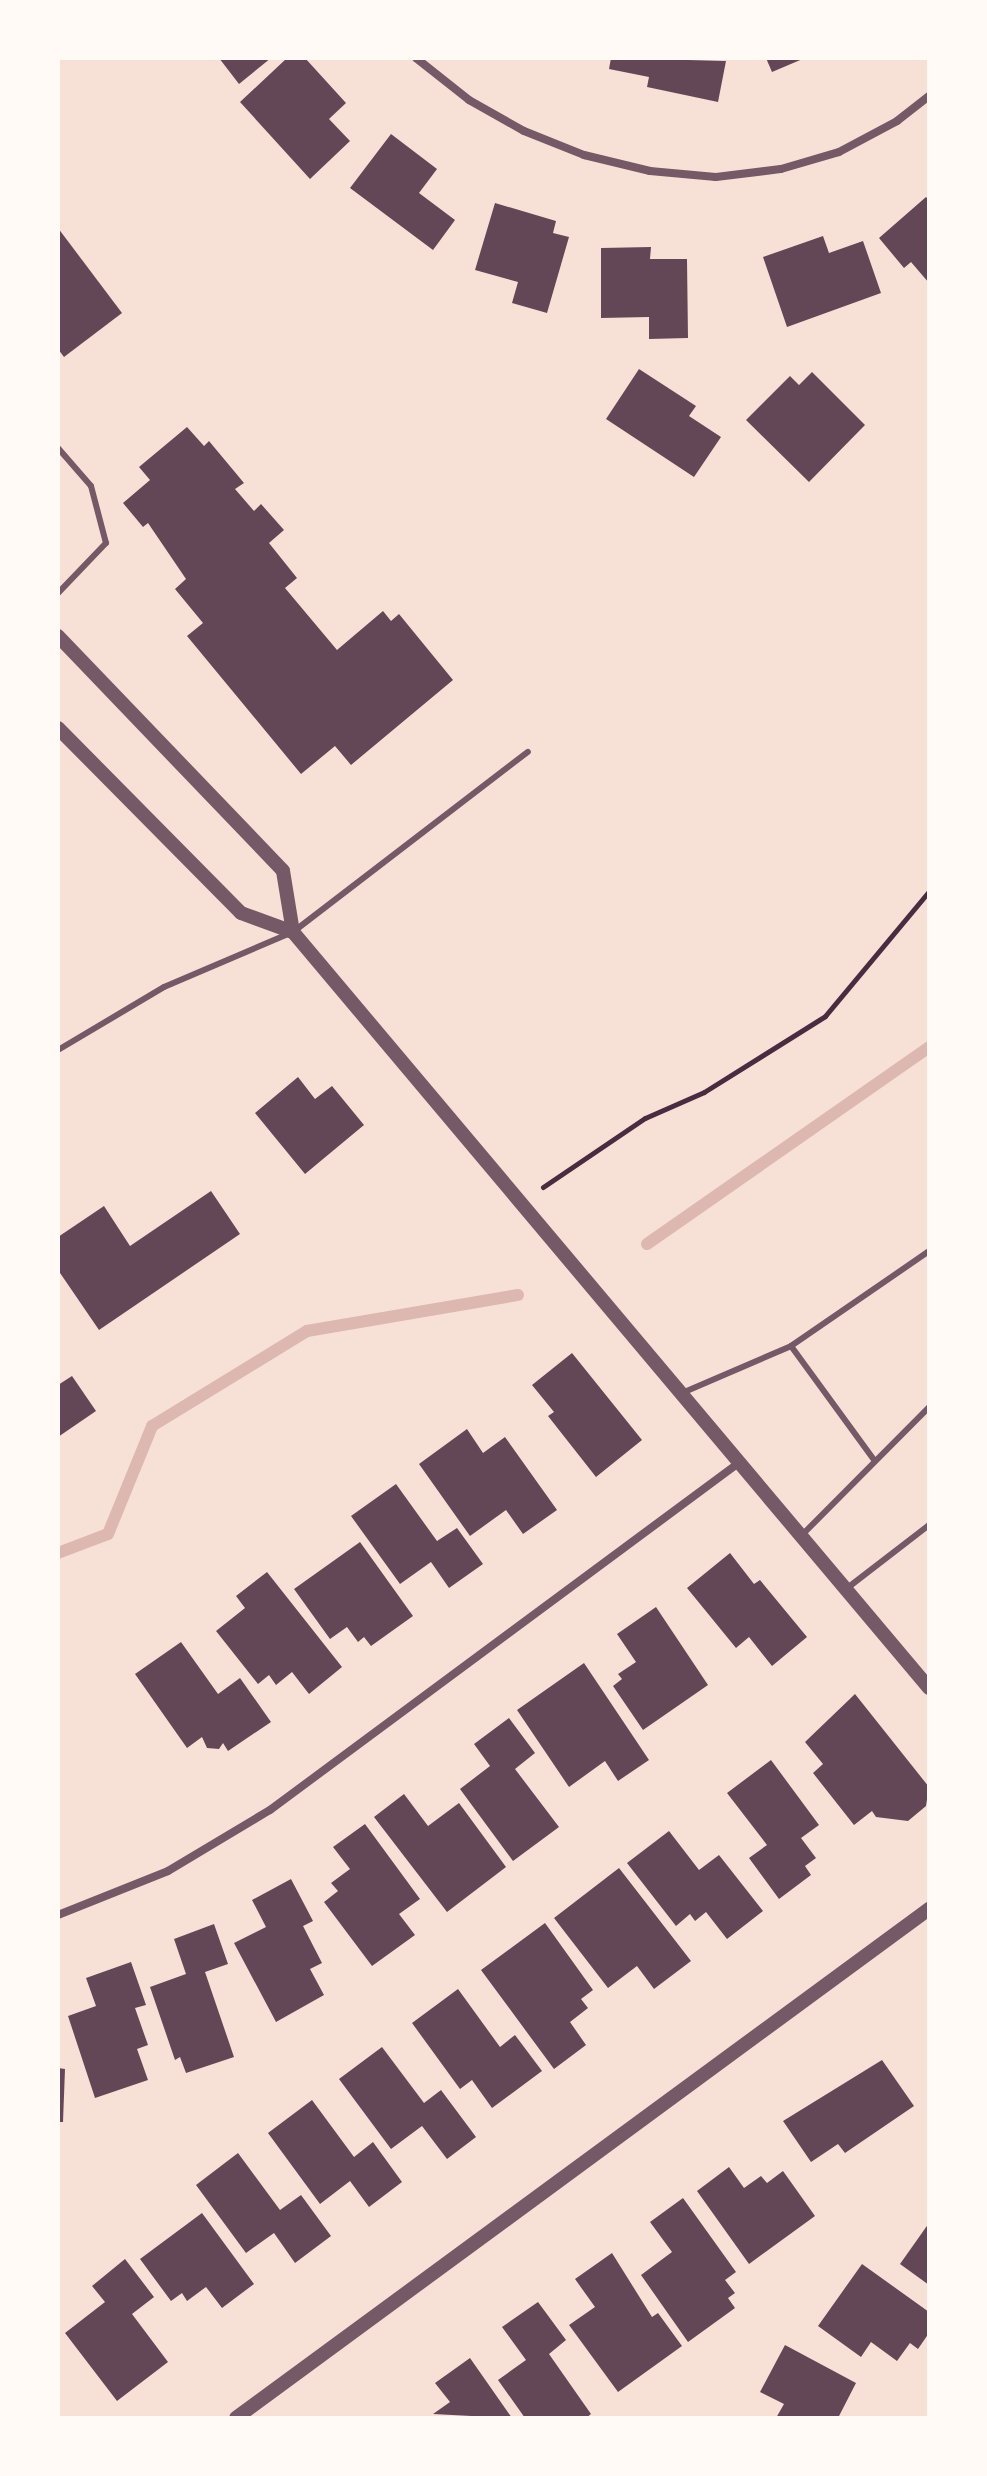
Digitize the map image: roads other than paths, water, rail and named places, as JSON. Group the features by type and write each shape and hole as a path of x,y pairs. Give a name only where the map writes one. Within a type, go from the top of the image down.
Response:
{"street":[{"path":"416,58 469,100 524,131 584,155 650,171 716,177 781,169 839,152 897,121 929,96"},
{"path":"61,645 283,871 293,932"},
{"path":"58,728 241,913 293,932 929,1688"},
{"path":"58,1915 168,1871 270,1810 740,1462"},
{"path":"236,2418 929,1909"}],"lane":[{"path":"58,448 91,486 106,543 58,593"},
{"path":"58,1050 164,987 293,932 528,752"},
{"path":"682,1393 791,1346 929,1251"},
{"path":"791,1346 875,1461"},
{"path":"802,1536 929,1407"},
{"path":"846,1589 929,1525"}],"waterway":[{"path":"647,1244 929,1047"},
{"path":"58,1553 108,1534 152,1426 307,1331 518,1295"}]}
